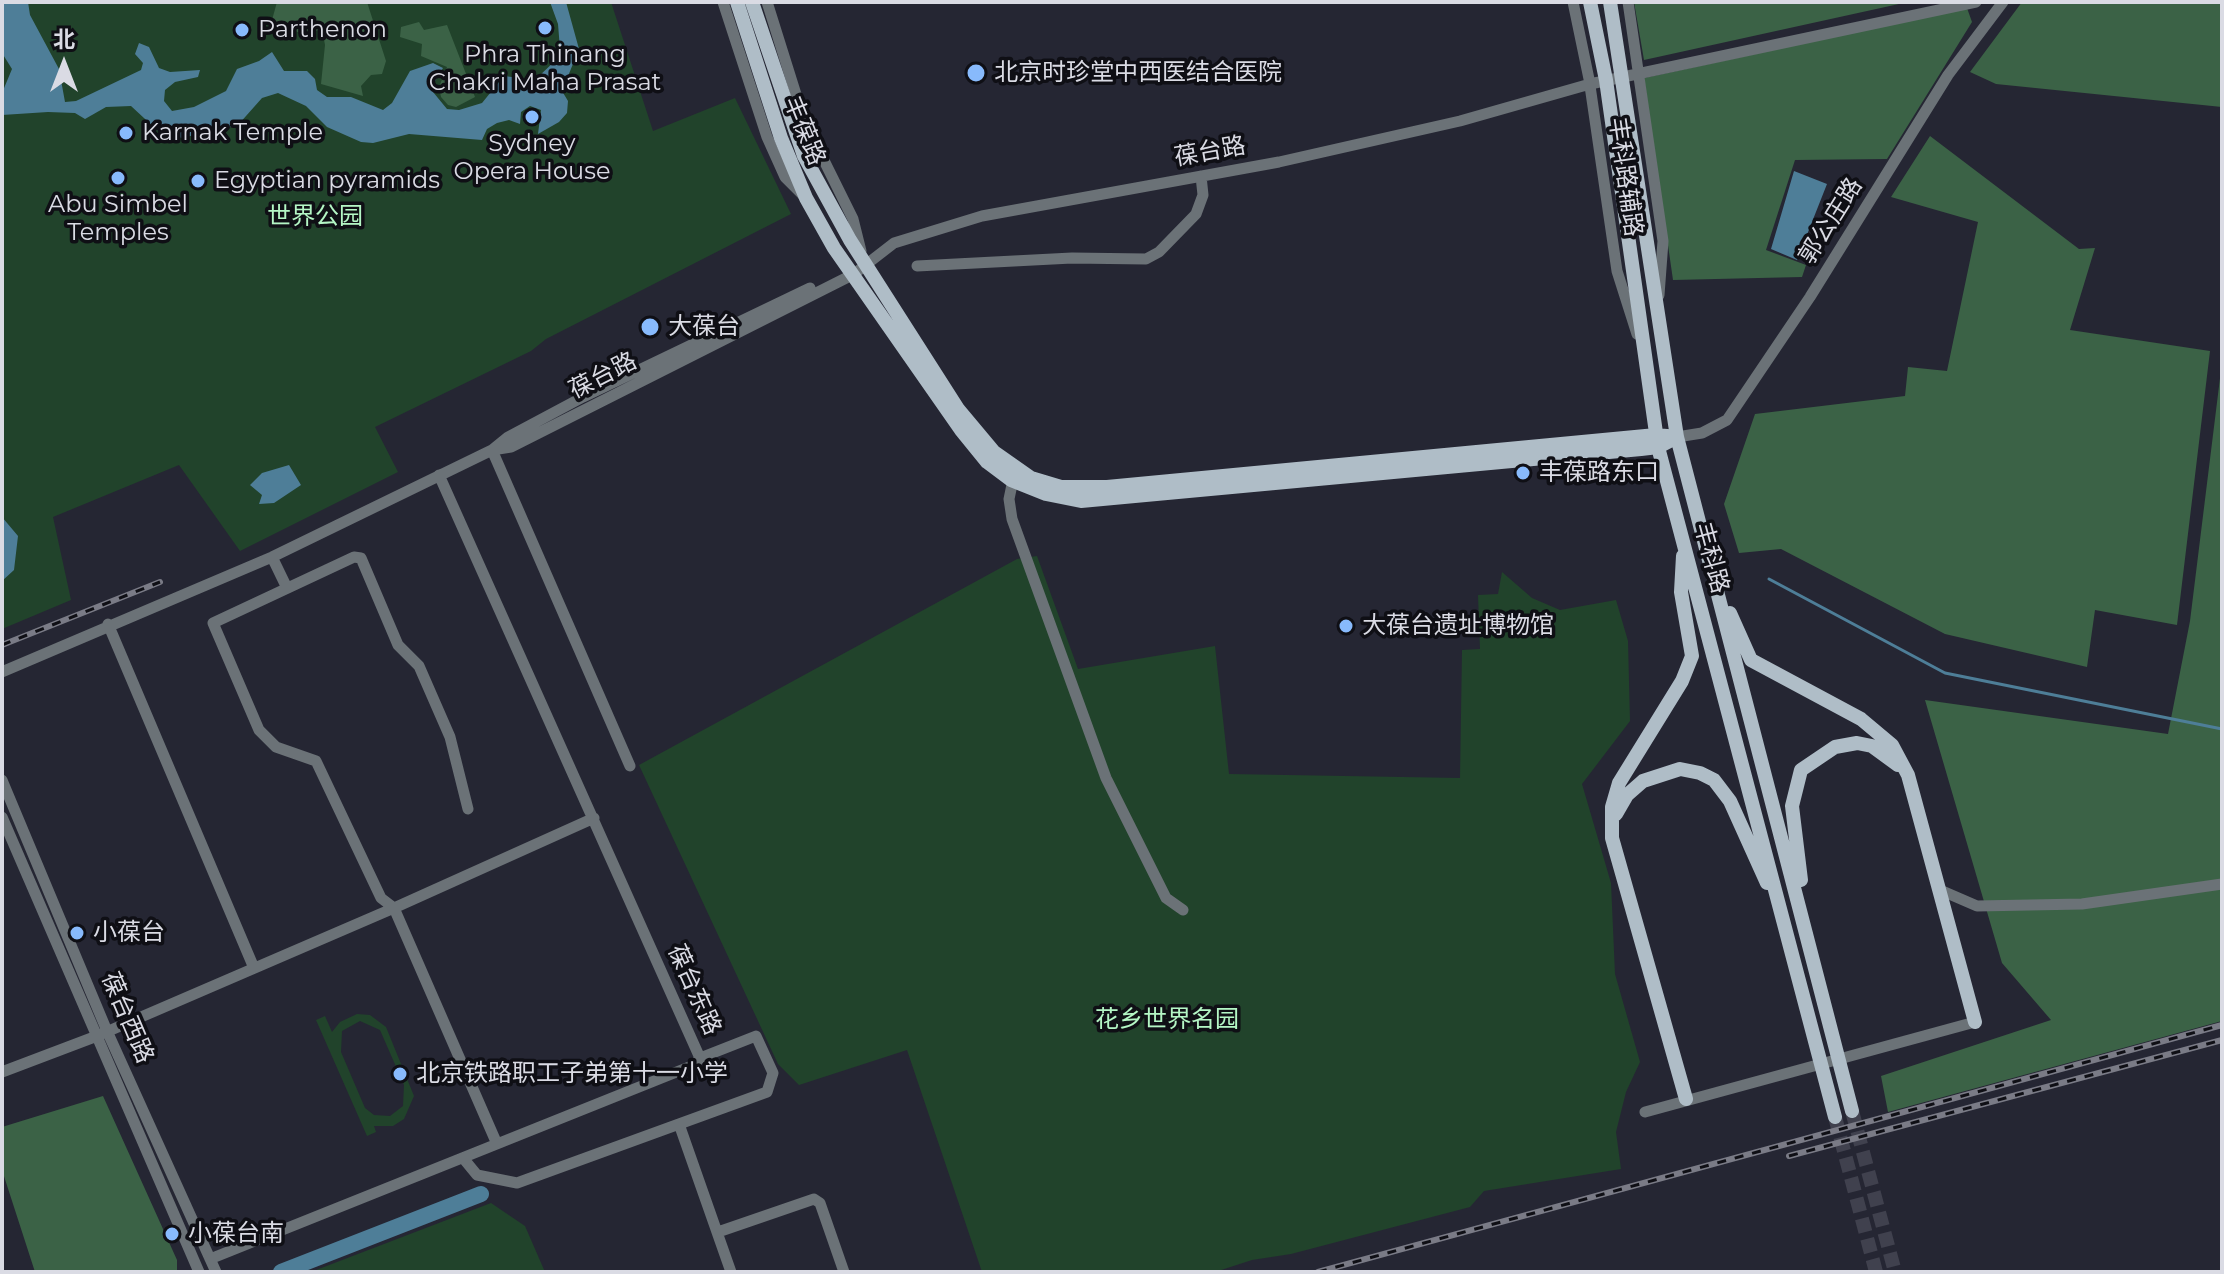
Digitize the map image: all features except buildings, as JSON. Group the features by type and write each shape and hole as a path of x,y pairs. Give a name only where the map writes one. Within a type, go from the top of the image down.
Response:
{"main road":[{"name":"丰葆路","path":"737,2 774,119 806,198 856,269"},
{"name":"丰葆路","path":"752,2 804,156 856,269"},
{"name":"丰科路","path":"1590,2 1606,80 1657,441 1835,1117"},
{"name":"丰科路","path":"1610,2 1677,437 1852,1111"},
{"path":"856,269 958,409 1014,475 1061,487 1107,487 1677,437"},
{"path":"1683,540 1681,592 1692,656 1682,681 1619,783 1612,807 1612,838 1686,1099"},
{"path":"1713,577 1751,660 1876,728 1892,745 1908,775 1975,1022"},
{"path":"1803,921 1792,806 1801,770 1835,747 1857,743 1890,757 1908,775"},
{"path":"1612,838 1617,813 1627,795 1643,781 1680,769 1700,773 1714,780 1730,801 1785,922"}],"street":[{"path":"723,2 767,137 785,177 806,198"},
{"path":"767,2 804,120 853,219 856,269"},
{"name":"丰科路辅路","path":"1573,2 1590,84 1617,271 1644,356"},
{"name":"丰科路辅路","path":"1628,2 1663,241 1657,315"},
{"name":"葆台路","path":"2,672 108,624 272,557 492,450 508,437 583,397 856,269 894,243 982,216 1201,176 1460,121 1606,80 1976,2"},
{"name":"郭公庄路","path":"1677,437 1702,433 1727,420 1810,297 1948,75 2003,2"},
{"path":"917,266 1072,258 1146,259 1159,252 1196,214 1203,195 1201,176"},
{"path":"492,450 630,766"},
{"name":"葆台东路","path":"210,1259 694,1065 700,1058 439,475"},
{"path":"1014,475 1009,499 1012,519 1106,778 1166,898 1183,910"},
{"path":"272,557 287,588"},
{"path":"468,809 450,737 419,666 398,645 361,558 354,557 213,623 259,730 276,747 316,761 381,898 394,908 497,1144"},
{"path":"108,624 254,968"},
{"name":"葆台西路","path":"2,780 199,1272"},
{"name":"葆台西路","path":"2,818 216,1272"},
{"path":"2,1072 102,1034 594,818"},
{"path":"1940,890 1977,906 2067,904 2222,884"},
{"path":"1645,1112 1975,1022"},
{"path":"463,1158 477,1175 517,1183 767,1092 773,1073 756,1036 700,1058"},
{"path":"679,1124 731,1272"},
{"path":"718,1232 814,1199 820,1203 844,1272"}],"green space":[{"name":"世界公园","path":"2,2 611,2 653,131 735,98 791,214 546,339 531,351 375,427 398,472 240,551 179,465 53,517 71,600 2,629"},
{"path":"277,2 367,2 386,61 382,74 371,75 361,86 363,96 321,84 325,45 322,29 304,35 272,20"},
{"path":"1634,2 1908,2 1644,60"},
{"path":"2022,2 2222,2 2222,107 1996,84 1970,72"},
{"path":"1967,8 1972,22 1887,159 1795,160 1766,250 1806,265 1802,277 1673,280 1644,78"},
{"path":"419,22 424,30 447,25 475,97 456,107 448,105 441,97 439,87 447,67 421,56 422,44 400,37 401,27"},
{"path":"1930,136 2079,249 2095,248 2070,330 2210,351 2177,625 2095,610 2087,667 1945,634 1781,549 1739,553 1724,504 1755,414 1905,396 1908,367 1947,371 1978,222 1891,197"},
{"path":"2222,362 2222,1021 1888,1112 1881,1076 2051,1020 2002,963 1925,700 2168,734 2190,621"},
{"name":"花乡世界名园","path":"1037,556 1078,669 1215,646 1229,774 1460,778 1462,650 1480,649 1478,595 1498,594 1502,572 1532,598 1560,610 1616,600 1628,641 1630,721 1582,784 1611,883 1615,974 1640,1062 1626,1092 1616,1132 1621,1169 1484,1191 1470,1207 1291,1254 1252,1260 1215,1272 982,1272 907,1050 799,1085 778,1064 639,765 1017,559"},
{"path":"357,1014 370,1015 386,1027 414,1096 404,1119 393,1126 374,1126 376,1132 367,1136 316,1020 325,1016 332,1032 340,1022","holes":["360,1021 380,1030 404,1085 403,1106 390,1116 374,1115 365,1108 341,1052 342,1031"]},
{"path":"103,1096 177,1260 177,1272 35,1272 2,1170 2,1127"},
{"path":"491,1203 525,1226 545,1272 311,1272"}],"water":[{"path":"2,2 28,2 30,15 59,69 65,102 76,101 141,70 143,63 135,54 139,43 149,47 159,68 170,72 200,70 198,77 175,82 165,90 164,101 172,111 194,107 226,91 237,69 259,61 272,52 284,71 307,71 315,79 317,90 327,97 351,97 383,110 392,103 410,71 433,63 443,68 433,92 447,109 459,110 482,103 504,76 538,77 556,60 560,49 558,24 550,2 566,2 579,49 562,91 568,101 567,113 559,122 538,134 541,110 530,106 521,112 520,124 509,120 497,123 487,129 482,140 409,134 373,143 361,142 327,127 306,106 278,93 262,98 238,125 182,138 158,131 131,106 106,107 85,119 75,113 2,115 2,93 12,69 2,53"},
{"path":"1794,171 1827,184 1797,260 1771,249"},
{"path":"289,465 301,485 274,503 259,504 262,495 250,485 262,473"},
{"path":"2,517 18,536 14,570 2,581"}],"waterway":[{"path":"1769,579 1945,673 2222,729"},
{"path":"281,1272 481,1194"}],"tunnel":[{"path":"1852,1111 1895,1272"},
{"path":"1835,1117 1876,1272"}],"railway":[{"path":"2,645 160,582"},
{"path":"1318,1272 2222,1025"},
{"path":"1789,1156 2222,1040"}],"place":[{"name":"Phra Thinang Chakri Maha Prasat","path":"545,28"},
{"name":"Parthenon","path":"242,30"},
{"name":"北京时珍堂中西医结合医院","path":"976,73"},
{"name":"Sydney Opera House","path":"532,117"},
{"name":"Karnak Temple","path":"126,133"},
{"name":"Abu Simbel Temples","path":"118,178"},
{"name":"Egyptian pyramids","path":"198,181"},
{"name":"大葆台","path":"650,327"},
{"name":"丰葆路东口","path":"1523,473"},
{"name":"大葆台遗址博物馆","path":"1346,626"},
{"name":"小葆台","path":"77,933"},
{"name":"北京铁路职工子弟第十一小学","path":"400,1074"},
{"name":"小葆台南","path":"172,1234"}]}
